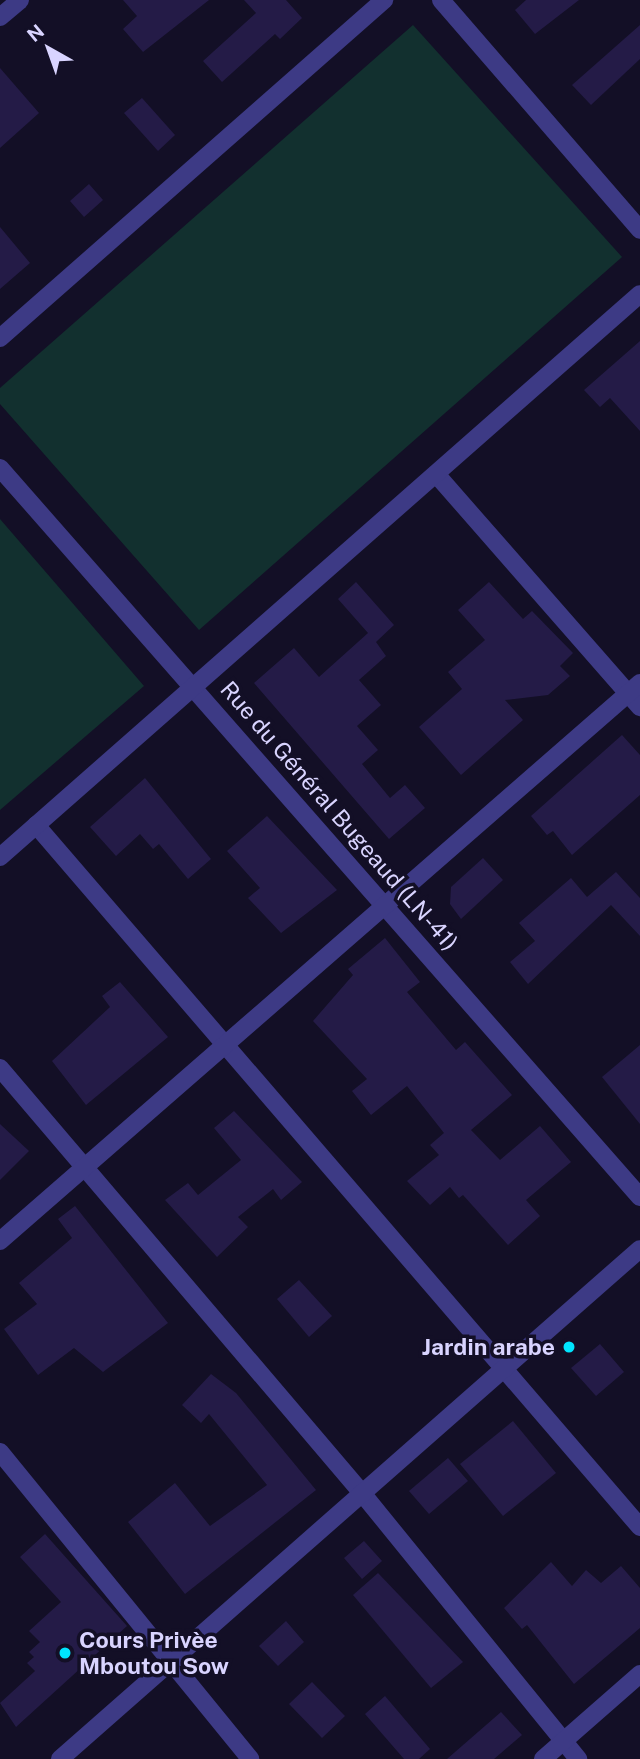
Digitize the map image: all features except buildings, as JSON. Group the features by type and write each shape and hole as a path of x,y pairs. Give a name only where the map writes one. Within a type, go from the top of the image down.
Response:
{"street":[{"path":"0,17 20,0"},
{"path":"0,338 384,0"},
{"path":"441,0 640,230"},
{"path":"0,857 640,294"},
{"name":"Rue du Général Bugeaud (LN-41)","path":"0,468 640,1197"},
{"path":"436,474 634,688 640,707"},
{"path":"0,1241 634,688"},
{"path":"36,825 640,1527"},
{"path":"0,1068 362,1493 578,1759"},
{"path":"60,1759 640,1249"},
{"path":"0,1452 250,1759"},
{"path":"543,1759 640,1674"}],"green space":[{"path":"413,25 622,257 199,630 0,404 0,388"},
{"path":"0,519 144,686 0,810"}],"place":[{"name":"Jardin arabe","path":"569,1347"},
{"name":"Cours Privèe Mboutou Sow","path":"65,1653"}]}
